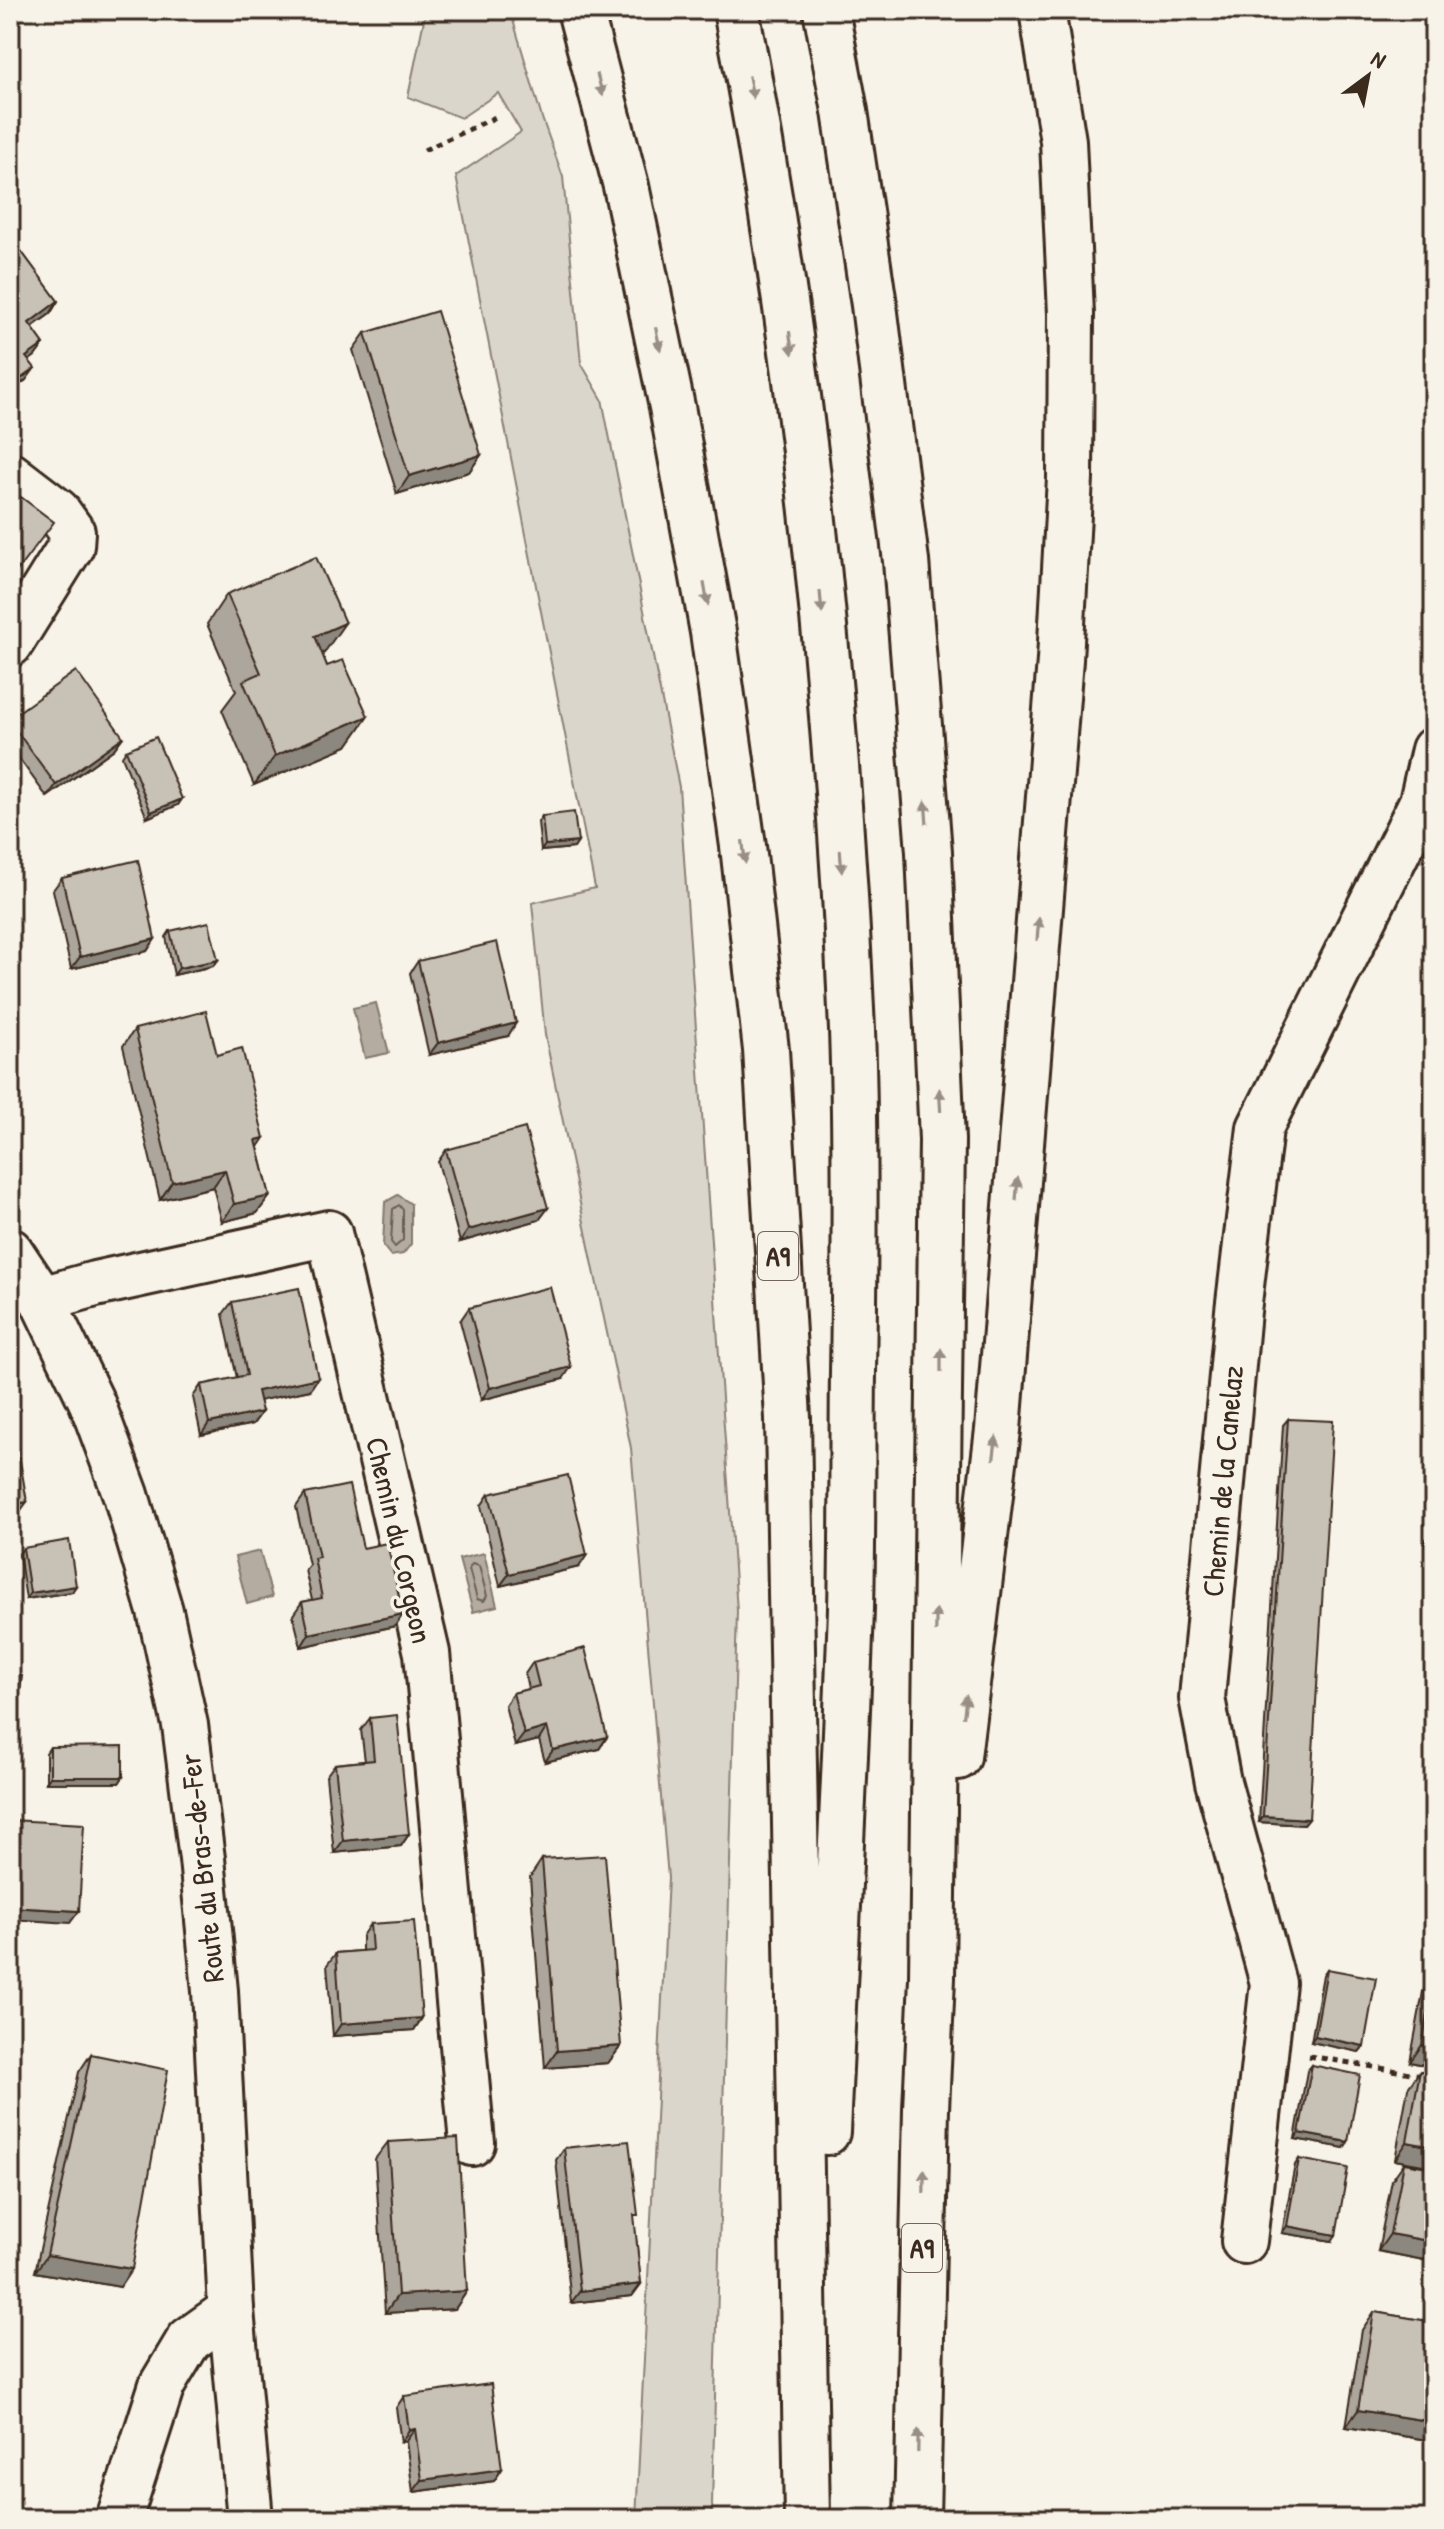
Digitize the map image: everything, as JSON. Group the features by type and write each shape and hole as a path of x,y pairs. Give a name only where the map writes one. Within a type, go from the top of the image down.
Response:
{"main road":[{"name":"A9","path":"580,10 626,186 672,407 713,632 743,846 766,1050 788,1418 808,2519"},
{"name":"A9","path":"736,10 756,116 790,336 816,547 852,1031 855,1214 851,1607 808,2519"},
{"name":"A9","path":"826,10 845,111 874,305 902,531 918,691 929,852 942,1140 932,1978 917,2519"},
{"name":"A9","path":"932,1978 998,1430 1060,660 1070,478 1071,314 1063,141 1042,10"},
{"path":"10,475 57,511 72,532 71,546 10,644"},
{"name":"Chemin de la Canelaz","path":"1244,2241 1273,1983 1218,1782 1202,1698 1238,1311 1260,1128 1422,802 1434,750"},
{"name":"Chemin du Corgeon","path":"42,1299 95,1284 329,1233 427,1653 472,2143"},
{"name":"Route du Bras-de-Fer","path":"10,1251 42,1299 92,1403 126,1495 160,1611 185,1725 215,1991 231,2310 250,2519"},
{"path":"119,2519 162,2385 189,2340 231,2310"}],"path":[{"path":"424,150 500,115"},
{"path":"1266,2047 1434,2077"}],"shaded area":[{"path":"426,10 510,10 563,177 581,363 602,399 679,787 737,1611 713,2519 636,2519 668,1878 631,1448 545,1035 532,903 595,888 456,176 521,132 498,93 461,118 408,97"}],"water":[{"path":"376,1003 389,1053 365,1058 353,1008"},
{"path":"398,1195 411,1204 411,1244 403,1254 391,1256 383,1246 385,1202"},
{"path":"260,1551 272,1597 247,1604 235,1557"},
{"path":"484,1553 497,1606 473,1612 459,1559"}],"building":[{"path":"10,236 58,301 29,323 44,344 26,357 35,368 15,383 10,375"},
{"path":"437,311 481,455 409,476 365,333"},
{"path":"21,497 54,522 10,580 10,511"},
{"path":"316,557 345,623 315,636 327,666 343,660 368,716 275,756 243,681 261,673 227,594"},
{"path":"76,671 123,737 56,785 10,718"},
{"path":"156,737 182,799 151,812 126,750"},
{"path":"574,812 578,842 545,845 542,816"},
{"path":"138,860 155,939 80,957 62,878"},
{"path":"209,922 218,960 179,968 170,931"},
{"path":"497,942 516,1023 438,1043 418,961"},
{"path":"206,1011 217,1055 242,1048 264,1138 256,1140 270,1196 234,1204 225,1170 172,1182 135,1029"},
{"path":"525,1128 548,1208 468,1230 446,1150"},
{"path":"550,1287 571,1367 490,1388 469,1308"},
{"path":"299,1288 318,1378 257,1391 262,1412 209,1423 201,1385 247,1375 232,1302"},
{"path":"13,1419 27,1502 10,1505 10,1420"},
{"path":"1288,1419 1333,1421 1309,1819 1263,1816"},
{"path":"568,1475 587,1555 509,1574 489,1494"},
{"path":"349,1485 363,1548 387,1543 403,1614 309,1634 302,1602 322,1598 314,1558 319,1557 305,1494"},
{"path":"69,1540 76,1586 30,1593 23,1548"},
{"path":"585,1648 607,1737 553,1750 547,1727 524,1734 513,1693 539,1686 533,1662"},
{"path":"10,1675 22,1676 18,1706 10,1705"},
{"path":"397,1715 409,1834 343,1841 335,1764 374,1760 370,1718"},
{"path":"123,1746 123,1777 50,1777 50,1747"},
{"path":"10,1820 84,1824 79,1911 10,1907"},
{"path":"605,1855 621,2046 557,2051 542,1859"},
{"path":"414,1921 422,2018 341,2024 336,1953 372,1950 370,1924"},
{"path":"1327,1969 1376,1978 1364,2046 1315,2036"},
{"path":"1434,1980 1434,2047 1422,2045"},
{"path":"91,2054 168,2070 132,2269 47,2255"},
{"path":"1312,2065 1360,2075 1348,2142 1299,2133"},
{"path":"1420,2071 1434,2074 1434,2147 1407,2142"},
{"path":"458,2138 467,2291 398,2295 388,2142"},
{"path":"629,2141 638,2215 634,2215 641,2284 580,2291 564,2148"},
{"path":"1299,2159 1348,2168 1336,2235 1287,2226"},
{"path":"1404,2163 1434,2168 1434,2242 1390,2234"},
{"path":"1374,2312 1434,2322 1434,2422 1358,2410"},
{"path":"491,2384 502,2469 422,2480 415,2429 409,2430 404,2396"}]}
